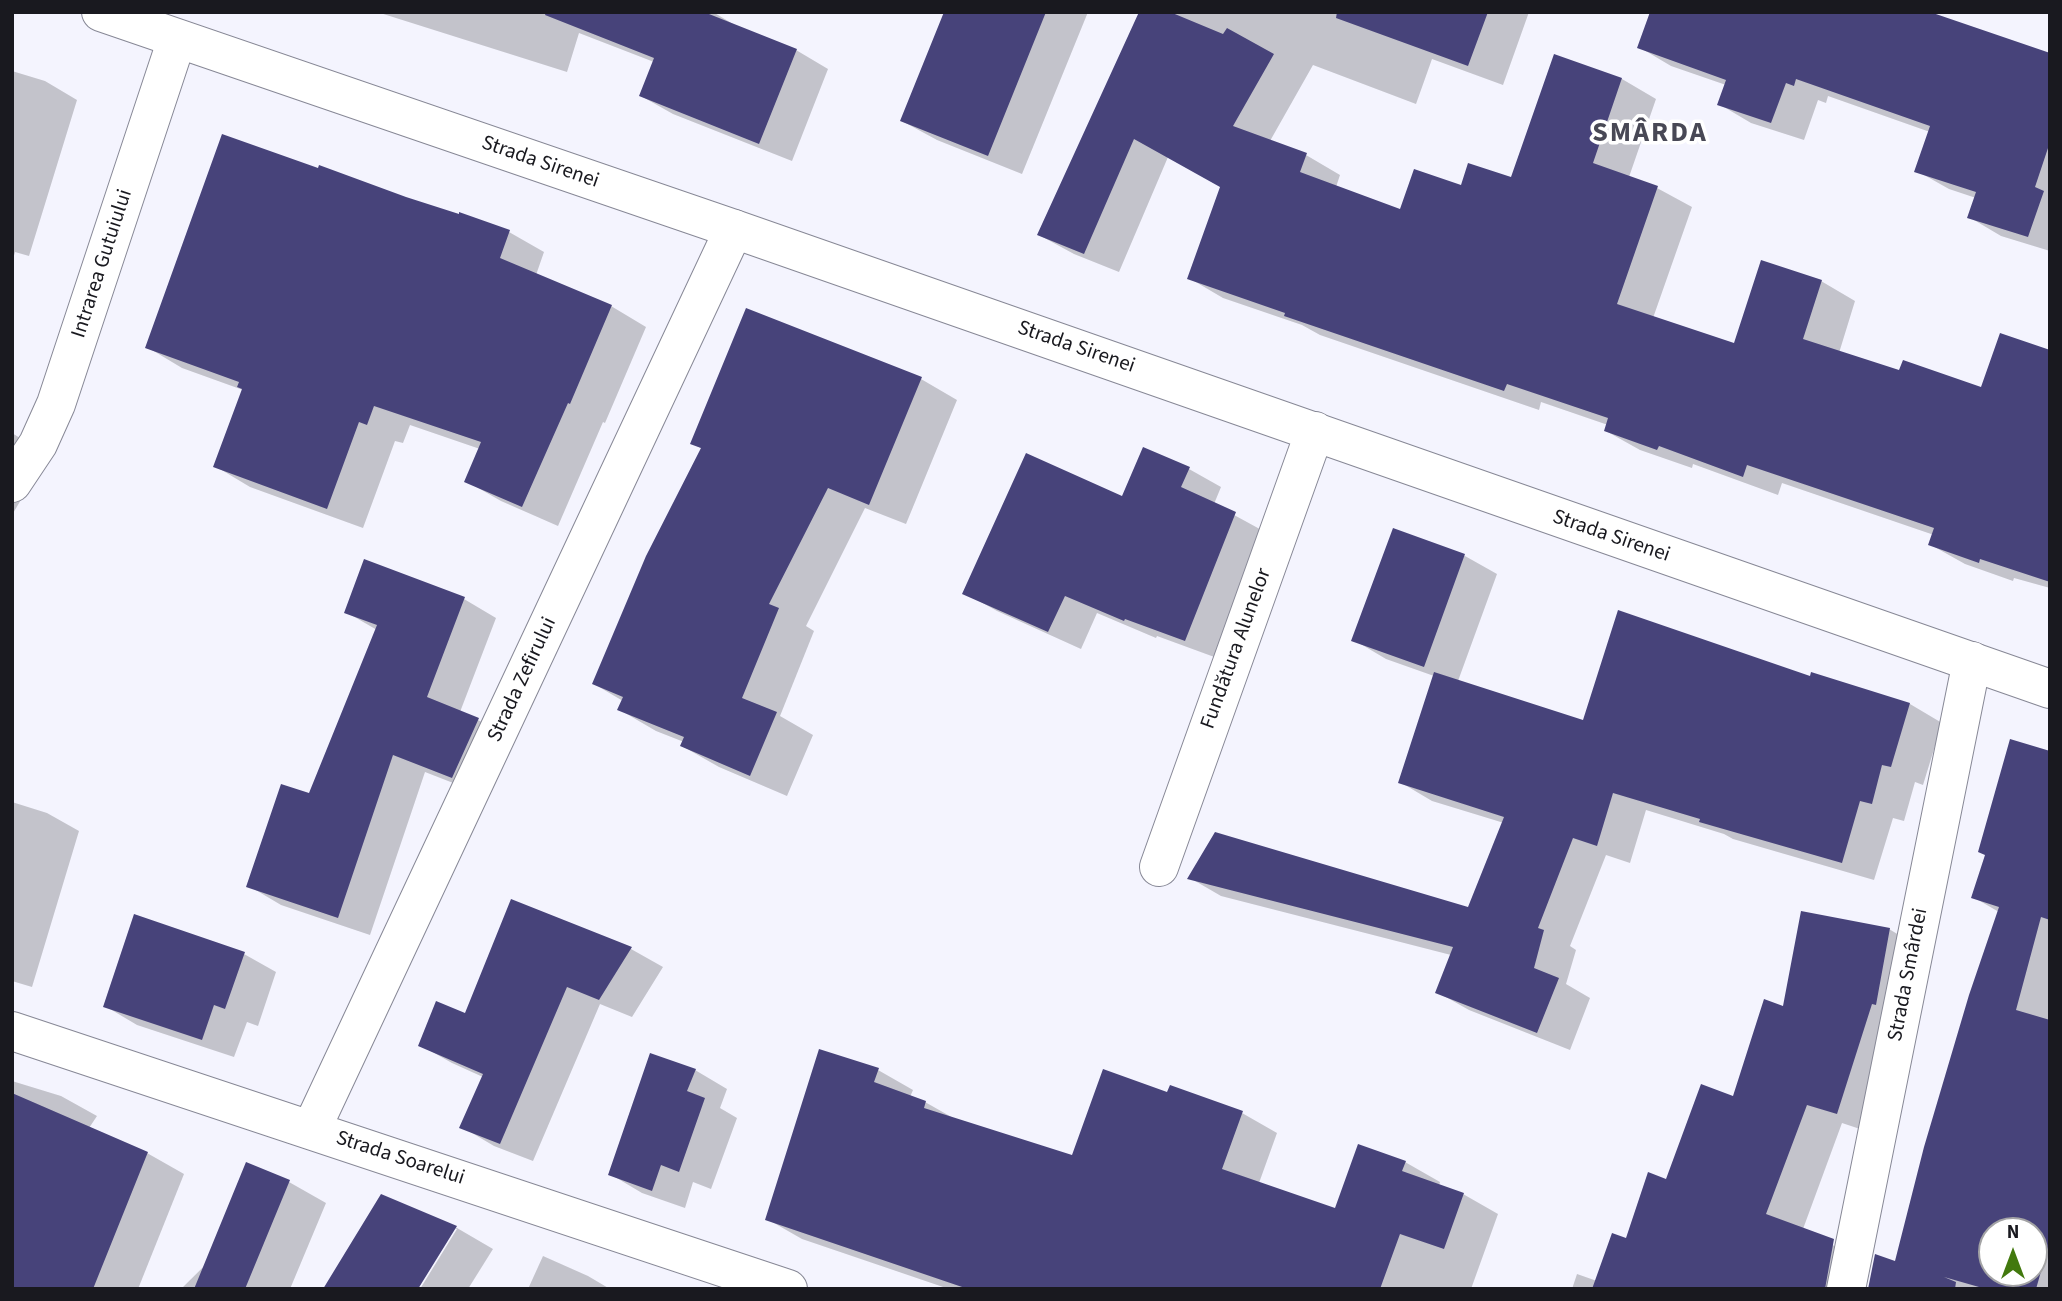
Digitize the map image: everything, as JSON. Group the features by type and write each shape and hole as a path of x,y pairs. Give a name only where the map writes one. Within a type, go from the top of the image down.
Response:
{"street":[{"name":"Strada Sirenei","path":"101,12 734,229 2050,688"},
{"name":"Intrarea Gutuiului","path":"12,482 38,444 57,404 177,39"},
{"name":"Strada Zefirului","path":"311,1130 734,229"},
{"name":"Fundătura Alunelor","path":"1159,867 1315,431"},
{"name":"Strada Smârdei","path":"1846,1289 1972,661"},
{"name":"Strada Soarelui","path":"12,1031 788,1289"}],"building":[{"path":"546,12 704,12 797,49 759,144 639,96 654,58 545,15"},
{"path":"944,12 1046,12 988,156 900,121"},
{"path":"1139,12 1170,12 1223,34 1227,28 1274,54 1233,126 1307,153 1300,172 1400,209 1414,169 1461,185 1468,163 1511,177 1554,54 1622,78 1593,163 1658,186 1617,304 1734,343 1761,260 1822,280 1803,339 1899,370 1903,360 1981,387 2000,333 2050,350 2050,582 1980,559 1979,563 1928,545 1934,528 1747,465 1743,477 1659,446 1657,450 1604,431 1608,418 1507,384 1504,391 1284,316 1285,313 1187,279 1220,187 1134,139 1084,254 1037,235"},
{"path":"1337,12 1488,12 1468,66 1336,18"},
{"path":"1650,12 1930,12 2050,53 2050,142 2035,187 2044,191 2028,237 1967,218 1976,192 1914,172 1930,126 1796,79 1794,86 1786,83 1771,123 1717,105 1726,80 1637,48"},
{"path":"222,134 510,230 500,258 612,305 522,507 464,482 481,442 374,406 367,425 359,422 327,509 213,467 242,389 237,387 239,382 145,348"},
{"path":"746,308 922,377 869,505 828,488 769,604 779,608 742,698 777,712 750,776 680,746 684,737 617,710 623,697 592,684 646,556 701,448 690,444"},
{"path":"1143,447 1190,467 1181,487 1236,512 1185,641 1125,619 1124,621 1065,596 1048,632 962,594 1026,453 1122,496"},
{"path":"1393,528 1465,554 1424,667 1351,641"},
{"path":"364,559 465,597 427,697 479,718 452,778 393,755 338,918 246,887 281,784 309,793 377,625 344,613"},
{"path":"1618,610 1810,676 1811,672 1910,703 1891,767 1882,765 1872,804 1860,801 1842,863 1699,822 1700,819 1613,793 1597,846 1573,838 1538,928 1544,930 1534,968 1559,978 1537,1033 1435,993 1453,947 1187,879 1215,832 1468,907 1504,817 1398,783 1434,672 1583,720"},
{"path":"2010,739 2050,751 2050,920 2041,917 2016,1010 2050,1020 2050,1240 2048,1247 2048,1217 1978,1217 1978,1287 1944,1277 1956,1282 1955,1289 1868,1289 1875,1254 1895,1261 1924,1147 1969,995 1999,907 1971,898 1985,855 1978,852"},
{"path":"511,899 632,947 599,1000 567,987 500,1144 459,1128 483,1074 418,1046 436,1001 465,1013"},
{"path":"1801,911 1890,928 1876,1005 1872,1004 1837,1114 1807,1105 1766,1214 1834,1239 1825,1289 1592,1289 1612,1233 1626,1238 1648,1172 1666,1179 1701,1084 1733,1096 1764,999 1783,1006"},
{"path":"134,914 245,952 225,1009 214,1005 202,1040 103,1007"},
{"path":"819,1049 879,1068 874,1082 926,1101 924,1108 1072,1155 1103,1069 1167,1092 1170,1085 1243,1111 1222,1169 1335,1208 1358,1144 1406,1161 1402,1171 1464,1193 1444,1249 1400,1234 1380,1289 968,1289 765,1220"},
{"path":"650,1053 696,1069 687,1091 705,1098 679,1172 661,1165 652,1191 608,1175"},
{"path":"12,1093 148,1152 93,1289 12,1289"},
{"path":"246,1162 290,1180 245,1289 194,1289"},
{"path":"381,1194 457,1226 418,1289 323,1289"},
{"path":"1979,1287 2037,1287 2036,1289"}],"district":[{"name":"SMÂRDA","path":"1650,135"}]}
